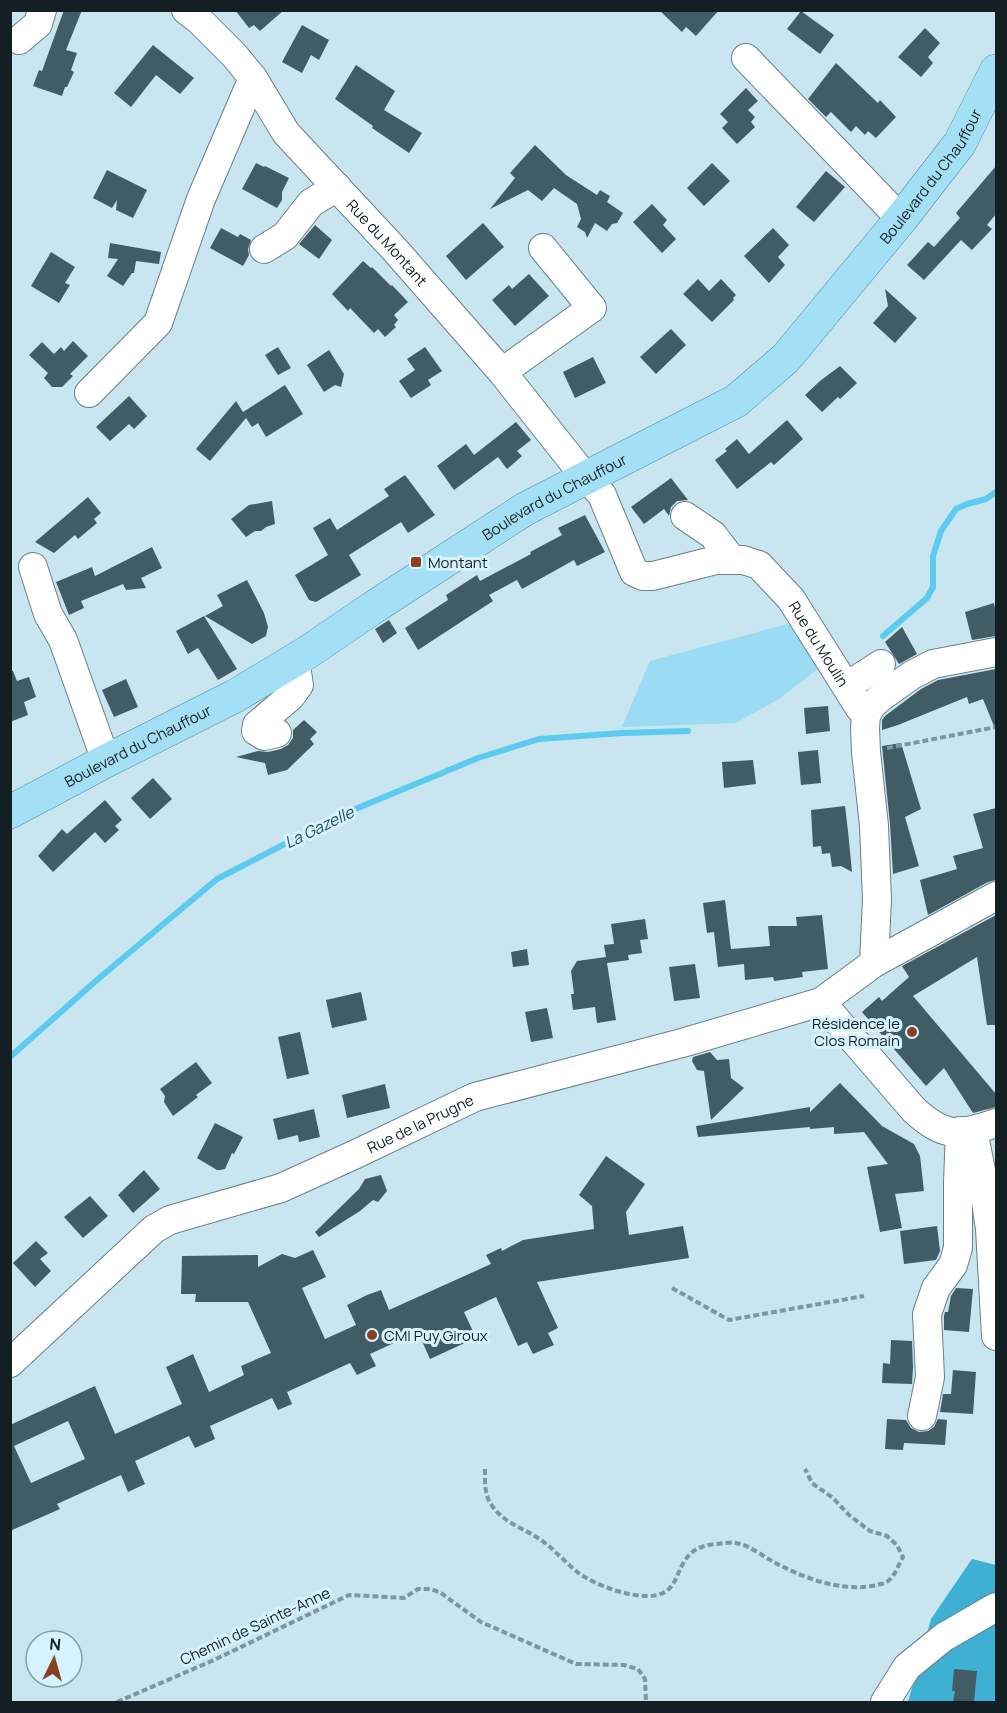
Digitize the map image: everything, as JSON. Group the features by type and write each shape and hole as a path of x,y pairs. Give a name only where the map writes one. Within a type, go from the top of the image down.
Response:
{"main road":[{"name":"Boulevard du Chauffour","path":"10,812 235,696 295,660 525,509 736,401 786,358 901,219 960,143 996,71"}],"street":[{"path":"19,40 38,24 42,10"},
{"name":"Rue du Montant","path":"186,10 234,54 253,78 286,133 396,251 502,372 587,477"},
{"path":"746,58 901,219"},
{"path":"89,393 158,323 201,199 253,78"},
{"path":"264,249 285,236 311,203 337,187"},
{"path":"502,372 592,308 543,248"},
{"name":"Rue du Moulin","path":"587,477 602,495 634,572 643,576 653,576 716,560 743,560 759,565 792,599 846,686 867,715"},
{"path":"685,516 713,535 732,560"},
{"path":"33,567 48,614 63,640 106,761"},
{"path":"874,963 877,898 874,826 866,752 867,715 872,705 881,697 912,675 933,664 996,652"},
{"path":"277,733 264,736 256,731 257,725 291,696 299,685 295,660"},
{"path":"846,686 881,664"},
{"name":"Rue de la Prugne","path":"10,1363 154,1229 170,1220 281,1188 356,1155 475,1097 682,1043 821,1002 874,963 996,896"},
{"path":"821,1002 914,1110 930,1124 944,1131 976,1128"},
{"path":"976,1128 990,1230 996,1336"},
{"path":"922,1416 930,1377 927,1314 936,1288 952,1265 958,1248 958,1182 976,1128"},
{"path":"885,1702 907,1666 944,1637 996,1607"}],"path":[{"path":"866,752 996,727"},
{"path":"672,1288 729,1320 864,1296"},
{"path":"485,1469 484,1486 489,1502 498,1514 516,1527 538,1538 578,1573 616,1590 642,1596 666,1592 675,1581 684,1559 694,1549 712,1544 736,1543 802,1576 841,1586 866,1587 885,1583 894,1574 903,1557 897,1545 887,1536 870,1531 849,1515 833,1498 812,1483 805,1469"},
{"name":"Chemin de Sainte-Anne","path":"117,1702 214,1660 349,1595 404,1598 418,1589 431,1589 441,1593 481,1622 576,1664 624,1665 638,1669 645,1679 646,1702"}],"shaded area":[{"path":"798,621 824,664 779,699 736,723 622,727 650,661"},
{"path":"972,1559 996,1565 996,1702 908,1702 931,1619"}],"building":[{"path":"64,10 82,10 66,50 77,53 71,70 74,72 62,96 33,86 39,70 42,71"},
{"path":"235,10 284,10 260,31 254,25 249,28"},
{"path":"659,10 719,10 696,36 686,27 682,32"},
{"path":"801,11 834,35 820,54 787,29"},
{"path":"302,25 329,40 319,60 311,55 302,73 282,62"},
{"path":"925,28 940,43 928,57 933,63 921,77 898,57"},
{"path":"153,45 194,78 180,94 156,75 131,107 114,93"},
{"path":"836,63 878,103 880,100 896,117 876,138 868,131 865,135 856,126 851,132 831,112 826,117 808,99"},
{"path":"356,65 395,91 384,110 422,133 409,153 335,99"},
{"path":"746,88 758,101 748,110 755,117 751,122 755,127 737,144 722,128 728,122 720,114"},
{"path":"535,145 566,175 597,195 600,190 610,196 607,202 623,213 617,223 612,224 607,231 595,223 587,238 585,232 577,227 581,219 577,204 554,188 542,201 528,190 490,209 515,178 510,173"},
{"path":"256,163 289,178 277,208 242,189"},
{"path":"712,163 730,181 704,206 687,188"},
{"path":"996,166 996,214 987,225 992,229 972,250 961,240 924,280 907,265 928,242 934,247 960,218 956,213"},
{"path":"107,170 147,190 133,218 116,210 117,200 112,208 93,198"},
{"path":"826,171 845,187 814,222 796,207"},
{"path":"652,204 667,220 663,225 676,239 662,253 633,222"},
{"path":"483,223 504,247 466,280 446,256"},
{"path":"315,225 332,240 319,259 299,244"},
{"path":"221,228 238,237 240,234 251,240 249,255 243,266 210,248"},
{"path":"773,228 789,245 778,257 785,265 769,283 744,256"},
{"path":"110,243 161,252 159,264 136,261 134,273 123,286 107,276 118,259 108,258"},
{"path":"51,252 75,267 65,283 70,285 59,303 31,286"},
{"path":"363,261 408,302 394,315 398,320 394,325 396,327 385,337 378,329 374,333 350,308 348,311 332,294"},
{"path":"529,274 549,296 515,326 492,300 509,285 512,289"},
{"path":"698,279 709,291 721,279 736,295 734,300 712,322 683,294"},
{"path":"885,289 917,318 895,343 873,323 888,306"},
{"path":"671,329 686,345 656,374 640,357"},
{"path":"73,341 88,356 70,374 73,376 62,387 52,387 44,378 48,373 29,355 42,342 54,354 61,347 64,351"},
{"path":"278,347 291,368 278,375 265,355"},
{"path":"425,347 442,371 428,380 431,385 411,398 399,381 415,370 407,359"},
{"path":"329,350 344,374 341,387 335,385 324,392 307,365"},
{"path":"593,357 606,383 575,398 563,372"},
{"path":"840,366 857,383 822,412 805,395"},
{"path":"285,385 303,414 266,437 258,423 252,427 246,418 210,461 196,449 236,401 243,412"},
{"path":"129,396 147,416 134,429 129,424 110,441 96,427"},
{"path":"787,420 803,439 774,465 771,462 737,489 715,460 737,439 749,454"},
{"path":"516,422 531,440 517,451 522,456 507,469 498,457 454,490 437,466 466,444 474,455"},
{"path":"405,475 435,515 408,533 401,522 349,555 361,575 316,602 309,600 295,575 328,555 313,528 330,518 337,530 389,496 384,489"},
{"path":"671,478 688,500 677,501 671,507 669,516 664,509 644,524 631,507"},
{"path":"88,497 101,513 94,519 97,523 78,539 75,535 54,553 35,542"},
{"path":"272,501 275,524 261,531 255,531 246,537 231,519 249,505"},
{"path":"585,515 605,552 577,566 574,560 522,589 517,580 489,595 493,601 418,650 405,628 448,600 446,595 477,575 480,581 531,554 530,552 562,535 558,528"},
{"path":"152,547 162,568 141,578 146,588 126,590 123,584 81,601 84,608 69,615 56,582 92,567 95,576"},
{"path":"247,580 264,613 268,627 266,636 252,644 205,616 223,606 217,595"},
{"path":"994,603 996,636 972,640 965,612"},
{"path":"204,616 237,669 218,680 198,648 188,654 176,631"},
{"path":"389,620 397,633 383,643 375,629"},
{"path":"902,627 917,654 899,664 885,642"},
{"path":"996,669 996,731 983,699 969,704 967,697 882,730 882,720 885,716 921,689 938,680"},
{"path":"10,671 13,671 17,681 29,677 36,697 24,702 28,715 10,722"},
{"path":"126,679 138,707 114,717 102,690"},
{"path":"828,706 830,731 806,734 804,708"},
{"path":"304,720 317,732 310,739 314,744 287,770 268,775 265,763 236,757 258,751 268,752 281,749 288,745 293,738 293,730"},
{"path":"901,743 921,809 905,817 919,866 893,874 882,746"},
{"path":"818,750 821,783 801,785 798,752"},
{"path":"753,760 756,784 724,788 722,762"},
{"path":"153,778 172,799 150,819 131,798"},
{"path":"105,800 122,820 115,826 119,830 105,843 95,832 53,872 38,856 62,829 67,834"},
{"path":"845,806 852,872 841,866 832,867 830,853 822,854 821,846 813,847 811,810"},
{"path":"996,808 996,880 988,882 928,915 920,880 957,869 953,856 983,848 973,814"},
{"path":"725,900 731,949 770,946 768,926 797,926 796,917 822,915 828,969 802,972 803,977 774,981 773,977 745,980 744,964 718,967 714,932 707,933 703,903"},
{"path":"996,915 996,1025 987,1025 977,957 913,996 996,1094 996,1107 973,1113 944,1068 926,1086 862,1012 879,997 882,1001 909,977 902,966"},
{"path":"645,919 648,939 640,940 642,953 628,955 629,960 607,963 616,1020 597,1023 595,1007 573,1010 571,994 574,994 571,971 577,961 606,957 604,945 614,944 611,924"},
{"path":"527,949 529,965 513,967 511,952"},
{"path":"695,964 700,998 674,1001 669,967"},
{"path":"361,992 367,1020 332,1028 326,1000"},
{"path":"547,1008 553,1038 531,1042 525,1012"},
{"path":"300,1032 309,1074 287,1079 278,1037"},
{"path":"710,1052 717,1060 729,1059 731,1078 744,1088 711,1120 704,1071 697,1070 692,1061 693,1057"},
{"path":"196,1062 212,1083 173,1116 164,1102 165,1096 160,1089"},
{"path":"840,1083 882,1126 914,1144 920,1156 924,1191 895,1194 902,1228 880,1232 867,1167 888,1164 864,1132 834,1134 834,1127 810,1129 810,1127 698,1137 696,1126 810,1107 810,1112"},
{"path":"385,1084 390,1108 347,1118 342,1095"},
{"path":"314,1109 320,1137 299,1142 298,1135 278,1140 273,1119"},
{"path":"215,1123 243,1137 225,1169 220,1170 197,1158"},
{"name":"CMI Puy Giroux","path":"606,1156 645,1184 626,1212 629,1235 683,1226 689,1258 537,1282 558,1328 548,1333 554,1345 533,1354 527,1342 518,1346 496,1297 464,1312 476,1338 430,1359 418,1332 370,1354 376,1366 357,1375 350,1363 287,1392 292,1404 278,1410 272,1398 210,1426 215,1439 195,1448 189,1436 135,1461 145,1484 128,1492 121,1475 57,1504 60,1509 10,1531 10,1425 95,1386 115,1434 182,1404 166,1367 193,1354 209,1392 244,1375 241,1366 271,1353 248,1302 195,1302 196,1294 181,1294 182,1256 258,1255 258,1267 282,1254 295,1258 313,1250 326,1277 302,1288 325,1339 356,1325 347,1305 367,1295 381,1290 389,1310 491,1264 486,1255 501,1248 502,1251 523,1240 594,1229 592,1206 579,1195","holes":["68,1421 85,1459 31,1483 14,1446"]},
{"path":"144,1170 160,1189 133,1213 118,1195"},
{"path":"381,1175 387,1191 378,1202 373,1200 319,1237 315,1232 359,1189 365,1179"},
{"path":"90,1196 108,1216 83,1238 64,1217"},
{"path":"937,1226 940,1251 936,1260 904,1264 900,1231"},
{"path":"36,1241 48,1253 40,1259 51,1271 35,1287 13,1263"},
{"path":"956,1288 973,1289 969,1332 944,1330 945,1312 948,1312 951,1296"},
{"path":"891,1340 912,1341 912,1384 882,1383 883,1363 890,1364"},
{"path":"953,1370 976,1372 973,1414 940,1412 943,1394 951,1394"},
{"path":"887,1419 906,1420 911,1428 919,1432 928,1431 934,1427 938,1419 947,1420 945,1445 904,1443 903,1450 885,1449"},
{"path":"954,1669 977,1671 974,1702 953,1702"}],"waterway":[{"name":"La Gazelle","path":"883,636 927,598 933,587 933,556 941,531 956,509 986,499 996,492"},
{"name":"La Gazelle","path":"10,1057 217,879 341,815 478,758 539,739 688,731"}],"place":[{"name":"Montant","path":"416,562"},
{"name":"Résidence le Clos Romain","path":"912,1032"},
{"name":"CMI Puy Giroux","path":"372,1335"}]}
